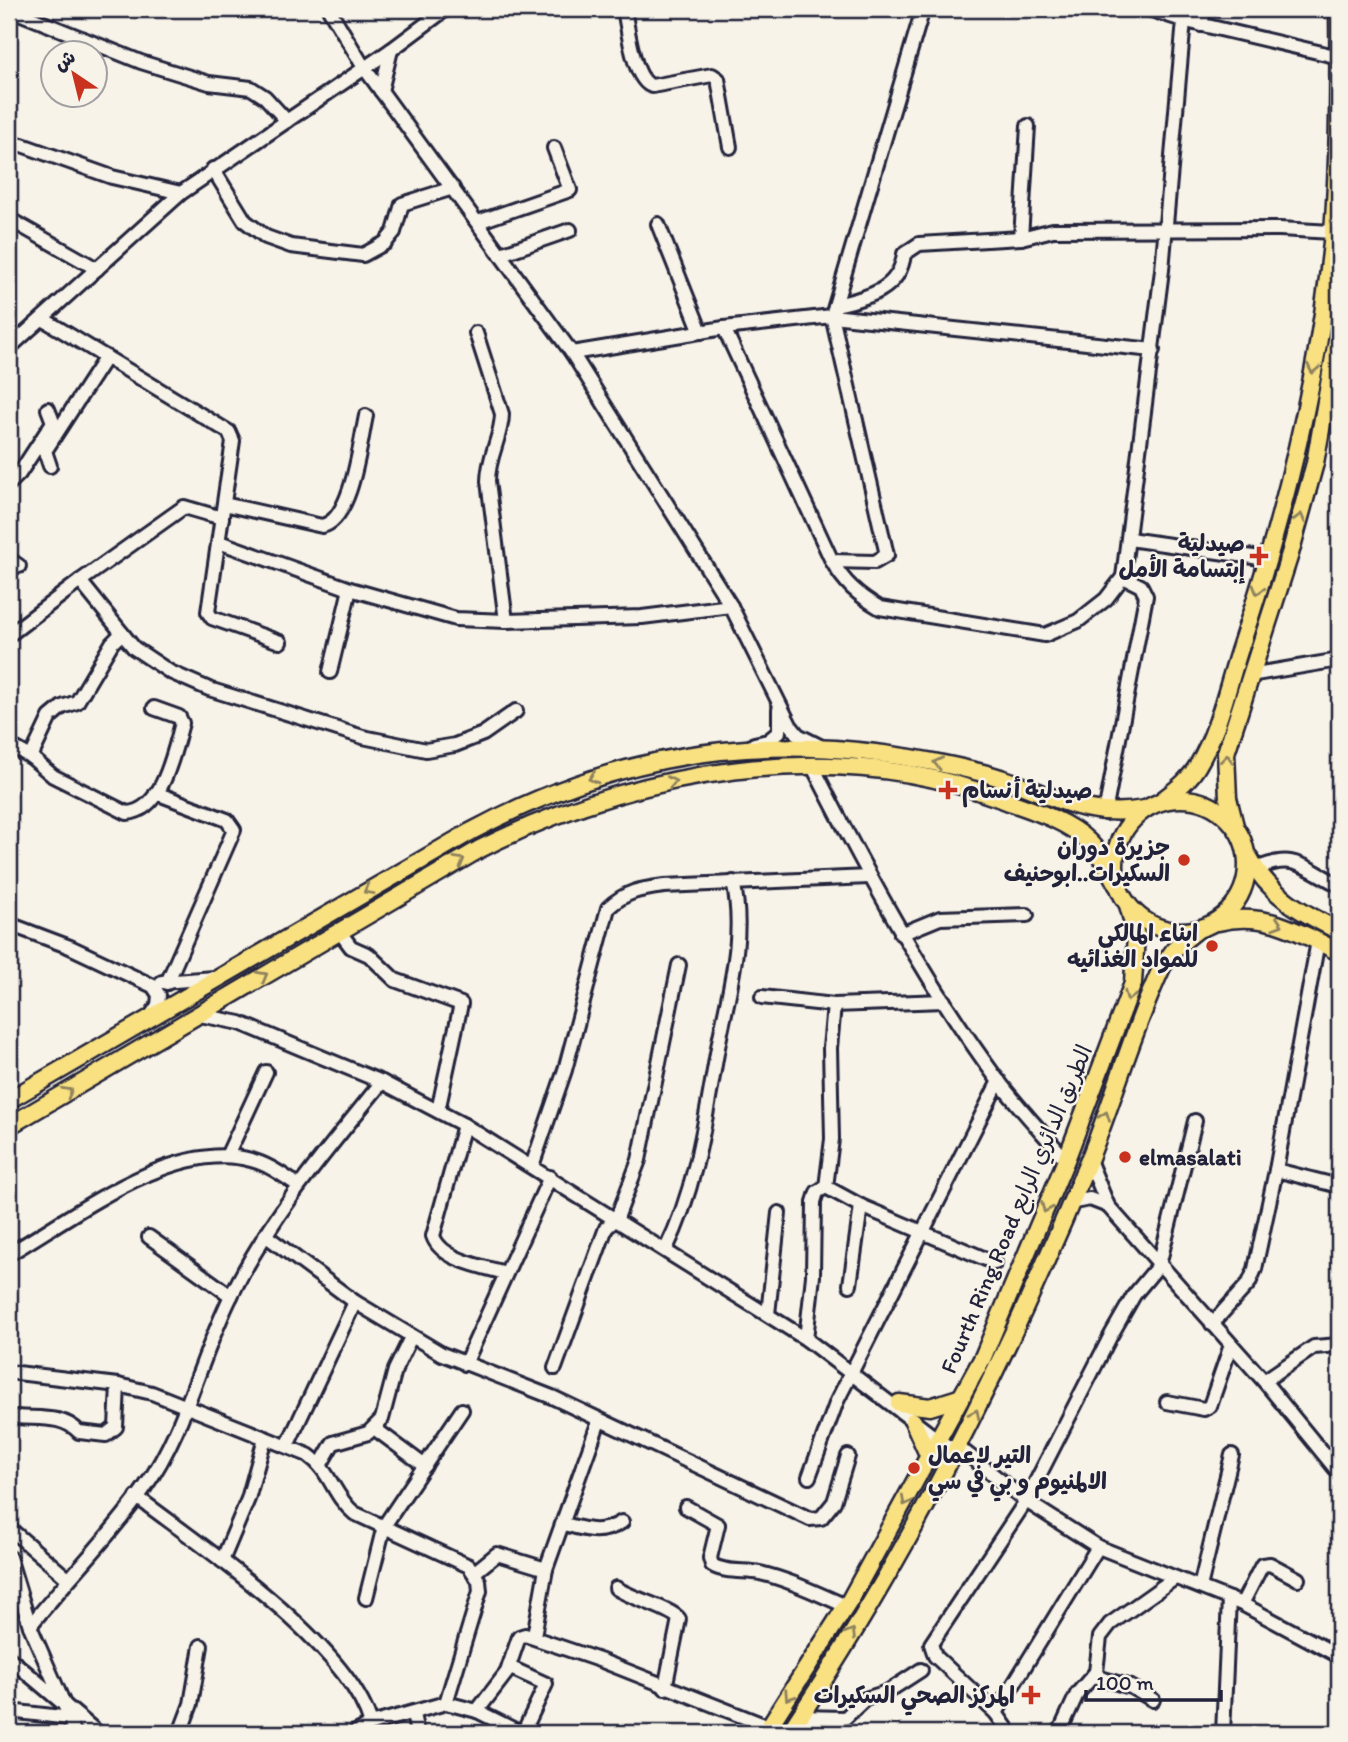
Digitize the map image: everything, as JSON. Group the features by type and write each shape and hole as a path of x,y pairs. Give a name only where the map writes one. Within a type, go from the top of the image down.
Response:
{"main road":[{"path":"1117,885 1115,864 1118,842 1134,818 1183,785 1198,767 1209,743 1267,559 1296,453 1315,356 1332,232 1339,57 1338,9"},
{"path":"1339,329 1315,463 1226,753 1225,774 1235,825 1255,869 1273,891 1295,909 1339,931"},
{"path":"9,1100 402,869 546,794 644,765 747,746 820,746 873,750 986,773 1105,813 1145,809"},
{"path":"9,1126 414,888 517,831 599,799 698,776 774,768 838,767 931,778 1034,811 1088,842 1128,905 1139,916 1159,928 1182,932 1238,917 1259,918 1285,925 1339,952"},
{"path":"1160,802 1177,798 1210,804 1235,825"},
{"path":"1205,927 1237,901 1246,878 1247,853"},
{"path":"402,869 414,888"},
{"name":"Fourth Ring Road الطريق الدائري الرابع","path":"767,1730 846,1606 983,1357 1066,1160 1133,983 1136,935 1128,905"},
{"name":"Fourth Ring Road الطريق الدائري الرابع","path":"789,1733 961,1449 1089,1160 1162,967 1177,946 1205,927"},
{"path":"899,1403 930,1406 962,1396"},
{"path":"913,1421 929,1457"}],"street":[{"path":"9,9 141,62 209,83 251,88 265,97 287,121"},
{"path":"329,9 363,66 572,354 731,606 778,705 798,735 820,746"},
{"path":"9,348 181,193 363,66 391,50 446,9"},
{"path":"624,9 639,75 646,84 652,86 712,75 718,79 730,147"},
{"path":"832,561 875,562 883,559 887,550 834,311 923,9"},
{"path":"1148,9 1186,15 1201,25 1339,57"},
{"path":"1201,25 1204,9"},
{"path":"724,328 832,561 843,580 860,596 880,608 1045,635 1079,621 1106,599 1123,577 1153,350 1186,15"},
{"path":"381,90 391,50"},
{"path":"1021,238 1028,126"},
{"path":"9,145 22,145 112,177 181,193"},
{"path":"478,222 570,190 554,148"},
{"path":"213,169 245,221 265,237 291,246 363,256 385,243 394,232 402,204 453,188"},
{"path":"9,219 97,269"},
{"path":"658,224 701,332"},
{"path":"572,354 834,311 874,294 894,281 902,270 904,254 919,244 1021,238 1053,230 1280,229 1332,232"},
{"path":"500,254 570,230"},
{"path":"834,311 1153,350"},
{"path":"43,319 229,432 233,441 207,608 209,615 280,642"},
{"path":"476,333 502,414 502,423 488,460 488,481 506,621"},
{"path":"50,466 45,451 106,357"},
{"path":"9,484 19,474 52,422 48,409"},
{"path":"224,504 322,526 334,522 346,500 366,416"},
{"path":"9,635 184,507 222,518"},
{"path":"1129,540 1267,559"},
{"path":"219,542 350,589 456,619 506,621 642,617 731,606"},
{"path":"1105,813 1146,596 1141,586 1123,577"},
{"path":"80,581 134,648 170,672 209,689 363,737 426,750 455,745 483,734 516,711"},
{"path":"330,672 350,589"},
{"path":"31,757 50,717 62,707 77,702 112,643 122,633"},
{"path":"1250,675 1339,660"},
{"path":"747,746 768,741 779,732 781,718 778,705"},
{"path":"9,745 31,757 53,776 127,813 144,807 156,793 171,760 181,723 179,717 154,708"},
{"path":"813,767 869,877 901,934 944,1001 999,1081 1066,1160"},
{"path":"156,793 227,820 234,830 167,983"},
{"path":"1255,869 1277,860 1288,860 1339,885"},
{"path":"532,1166 565,1070 608,908 620,897 635,890 733,882 869,877"},
{"path":"666,1249 681,1218 695,1175 736,948 737,899 733,882"},
{"path":"901,934 940,918 1027,915"},
{"path":"9,924 141,978 167,983 194,982 221,976"},
{"path":"340,931 351,947 369,955 395,980 461,1004 438,1111"},
{"path":"1212,1324 1249,1283 1255,1269 1318,942"},
{"path":"555,1368 606,1228 617,1219 639,1160 678,965"},
{"path":"141,978 153,986 159,995 158,1005 150,1017"},
{"path":"234,993 233,1007 240,1023"},
{"path":"762,997 834,1005 944,1001"},
{"path":"826,1187 832,1139 830,1048 834,1005"},
{"path":"200,1015 240,1023 382,1082 464,1125 806,1339 913,1421 961,1449 1026,1501 1098,1547 1242,1604 1339,1656"},
{"path":"227,1156 266,1072"},
{"path":"809,1477 837,1401 999,1081"},
{"path":"30,1626 67,1578 138,1497 171,1443 231,1296 265,1235 298,1185 382,1082"},
{"path":"1010,1733 996,1713 934,1656 931,1644 1026,1501 1134,1295 1159,1265 1195,1121"},
{"path":"464,1125 433,1236 443,1250 476,1265 506,1273"},
{"path":"9,1254 139,1177 188,1160 227,1156 253,1160 298,1185"},
{"path":"1089,1160 1108,1206 1264,1381 1339,1473"},
{"path":"1276,1170 1339,1186"},
{"path":"465,1364 550,1177"},
{"path":"826,1187 860,1206 995,1263"},
{"path":"806,1339 813,1276 814,1202 817,1192 826,1187"},
{"path":"1069,1203 1090,1199 1108,1206"},
{"path":"850,1285 860,1206"},
{"path":"768,1314 779,1213"},
{"path":"265,1235 355,1302 411,1337 465,1364 552,1397 810,1519 821,1518 834,1502 848,1456"},
{"path":"149,1237 231,1296"},
{"path":"287,1447 355,1302"},
{"path":"321,1464 333,1443 360,1437 382,1419 395,1370 411,1337"},
{"path":"1167,1402 1204,1409 1210,1406 1231,1345"},
{"path":"1264,1381 1314,1347 1339,1345"},
{"path":"9,1372 118,1385 152,1393 287,1447 321,1464 344,1506 469,1566 475,1573 480,1591 446,1703"},
{"path":"17,1417 63,1420 72,1423 79,1433 106,1435 116,1427 118,1385"},
{"path":"882,1396 899,1403 941,1436"},
{"path":"366,1598 384,1526 462,1410"},
{"path":"534,1636 546,1569 599,1421"},
{"path":"374,1428 425,1466"},
{"path":"222,1561 248,1499 265,1438"},
{"path":"1200,1587 1233,1455"},
{"path":"138,1497 222,1561 338,1665 365,1704 370,1724"},
{"path":"687,1507 718,1525 710,1558 712,1565 760,1573 846,1606"},
{"path":"564,1524 590,1531 610,1530 622,1522"},
{"path":"9,1528 67,1578"},
{"path":"996,1713 1098,1547"},
{"path":"475,1573 497,1554 546,1569"},
{"path":"9,1557 30,1626 69,1713 74,1733"},
{"path":"1242,1604 1262,1564 1270,1564 1298,1579"},
{"path":"1059,1733 1076,1694 1096,1672 1103,1632 1175,1578"},
{"path":"616,1588 630,1598 671,1612 679,1619 681,1624 665,1688"},
{"path":"1223,1733 1229,1599"},
{"path":"477,1711 499,1685 509,1667 519,1637 534,1636 767,1730"},
{"path":"180,1733 191,1704 201,1646"},
{"path":"9,1658 69,1713 98,1733"},
{"path":"354,1733 370,1724 446,1703 477,1711 499,1728 522,1733 547,1684 509,1667"},
{"path":"800,1717 845,1718 864,1699 887,1692 921,1670"},
{"path":"1096,1672 1105,1681 1131,1688 1153,1700"},
{"path":"9,1711 69,1713"},
{"path":"413,1714 417,1733"}],"place":[{"name":"صيدلية إبتسامة الأمل","path":"1259,556"},
{"name":"صيدلية أنسام","path":"948,790"},
{"name":"جزيرة دوران السكيرات..ابوحنيف","path":"1184,860"},
{"name":"ابناء المالكي للمواد الغذائيه","path":"1212,946"},
{"name":"elmasalati","path":"1125,1157"},
{"name":"التير لاعمال الالمنيوم و بي في سي","path":"914,1468"},
{"name":"المركز الصحي السكيرات","path":"1031,1695"}]}
